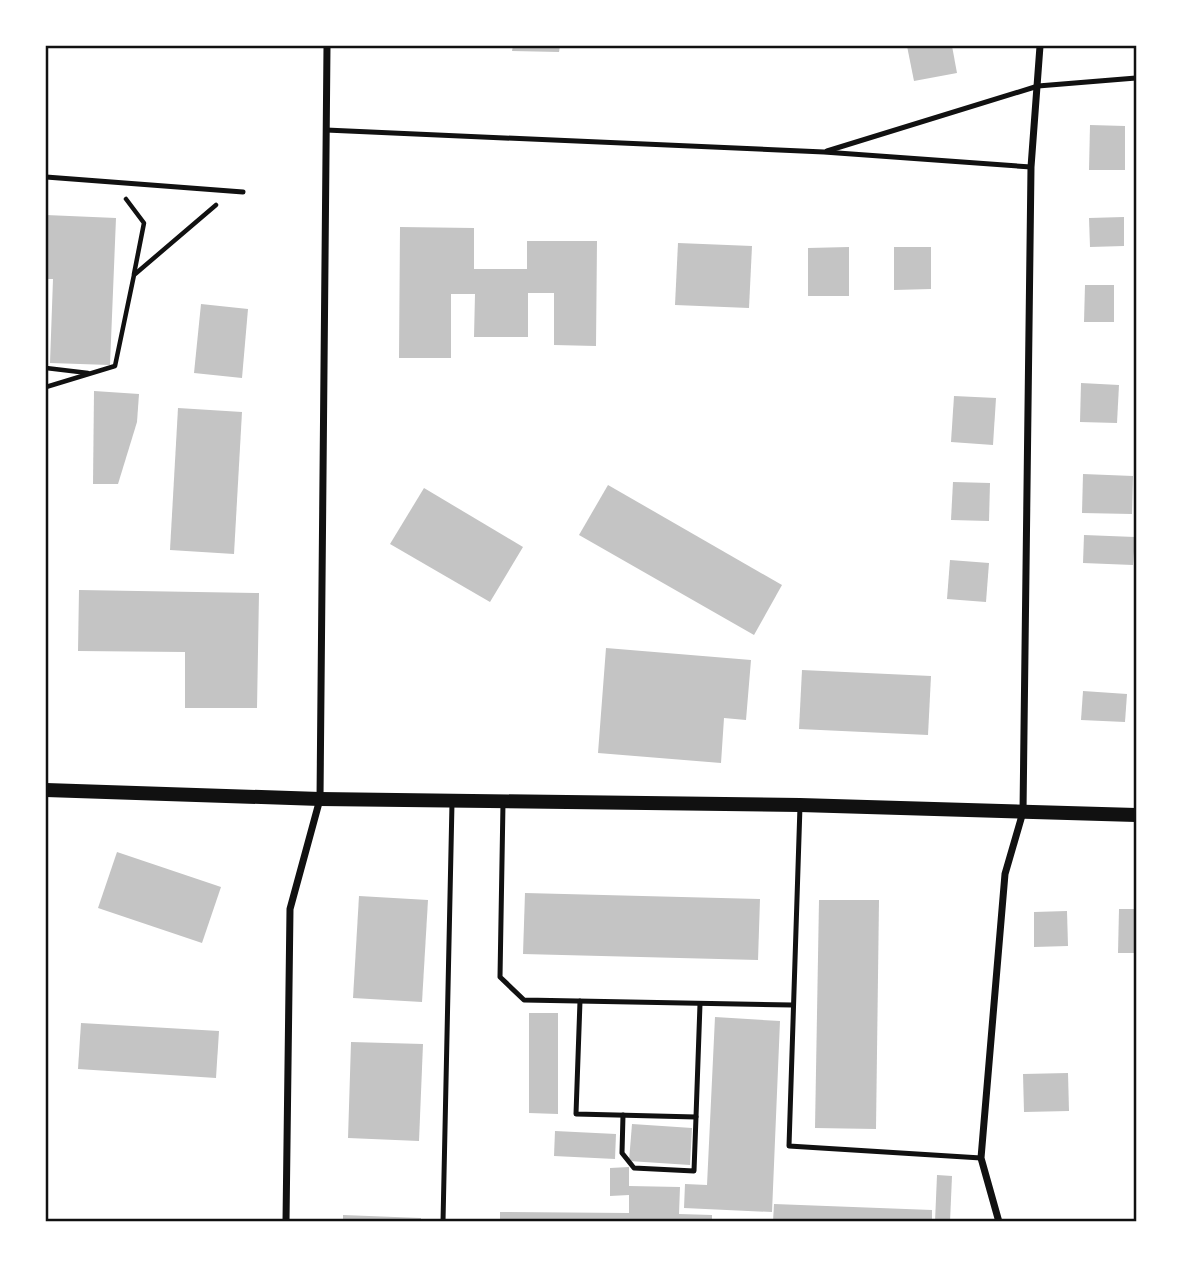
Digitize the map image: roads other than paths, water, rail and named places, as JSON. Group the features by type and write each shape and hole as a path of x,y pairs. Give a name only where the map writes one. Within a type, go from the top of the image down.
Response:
{"main road":[{"path":"46,790 320,799 800,805 1136,815"}],"street":[{"path":"286,1222 290,909 320,799 327,46"},
{"path":"998,1219 981,1158 1005,874 1023,812 1031,167 1040,46"}],"lane":[{"path":"824,152 1038,86 1136,78"},
{"path":"326,130 824,152 1031,167"},
{"path":"46,177 243,192"},
{"path":"443,1222 452,799"},
{"path":"503,800 500,977 524,1000 792,1005"},
{"path":"800,805 789,1146 981,1158"},
{"path":"580,1002 576,1114 696,1117"},
{"path":"623,1115 622,1153 634,1168 694,1171 700,1004"},
{"path":"990,1222 998,1219"}]}
